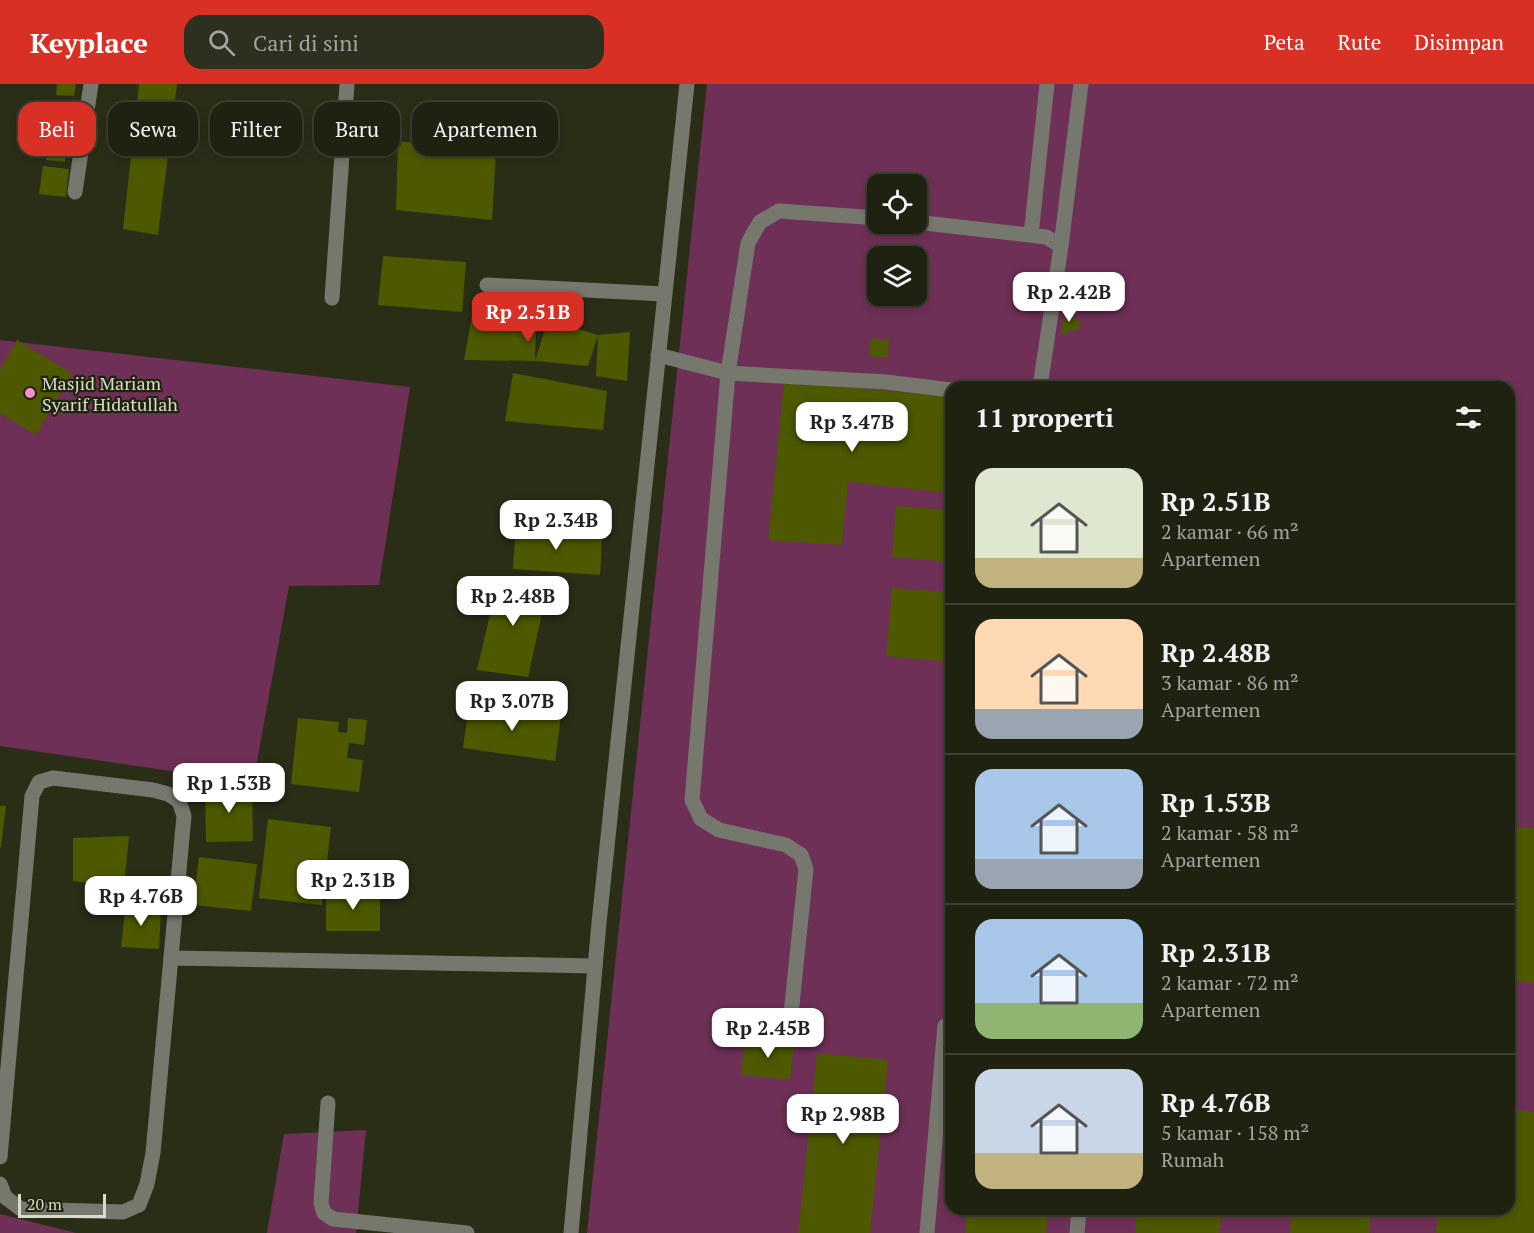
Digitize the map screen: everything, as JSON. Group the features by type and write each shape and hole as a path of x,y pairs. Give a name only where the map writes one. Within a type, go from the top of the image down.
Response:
{"street":[{"path":"75,192 91,84"},
{"path":"332,298 347,84"},
{"path":"571,1233 595,966 687,84"},
{"path":"1030,235 1047,84"},
{"path":"1041,381 1061,246 1081,84"},
{"path":"791,1014 806,869 801,855 786,845 719,830 701,819 692,800 728,373 748,243 760,222 779,211 867,217"},
{"path":"927,223 1046,237 1061,246"},
{"path":"487,285 664,294"},
{"path":"658,355 728,373 886,382 945,389"},
{"path":"0,1157 33,796 39,782 53,778 153,790 168,794 179,801 184,816 153,1153 147,1184 139,1205 123,1212 21,1209 5,1197 0,1184"},
{"path":"171,958 595,966"},
{"path":"927,1233 945,1026"},
{"path":"328,1102 321,1203 324,1213 333,1219 466,1233"},
{"path":"1077,1233 1078,1215"}],"shaded area":[{"path":"707,84 1534,84 1534,1233 587,1233"},
{"path":"0,340 410,387 379,585 289,586 253,783 0,746"},
{"path":"366,1130 356,1233 267,1233 284,1134"},
{"path":"0,1214 76,1233 0,1233"}],"building":[{"path":"57,84 76,84 74,96 56,95"},
{"path":"139,84 177,84 175,102 137,102"},
{"path":"400,141 412,142 412,156 496,156 492,220 396,210"},
{"path":"47,156 66,156 65,162 46,160"},
{"path":"131,156 168,156 158,235 123,229"},
{"path":"43,166 69,169 66,197 39,194"},
{"path":"383,256 466,262 462,312 378,305"},
{"path":"1064,310 1079,320 1079,329 1061,334"},
{"path":"472,316 536,325 535,361 464,360"},
{"path":"548,320 598,335 588,366 535,361"},
{"path":"630,332 627,381 596,376 598,335"},
{"path":"871,338 889,340 888,358 869,356"},
{"name":"Masjid Mariam Syarif Hidatullah","path":"17,340 72,373 36,435 0,413 0,370"},
{"path":"513,373 607,391 603,430 505,421"},
{"path":"784,381 945,396 945,492 848,482 842,545 768,540"},
{"path":"896,506 945,510 945,561 892,557"},
{"path":"516,523 602,539 600,575 513,569"},
{"path":"498,580 549,581 528,677 477,670"},
{"path":"892,588 945,592 945,661 886,656"},
{"path":"469,703 561,716 555,761 463,748"},
{"path":"298,718 339,722 338,732 347,733 348,718 367,720 364,745 349,743 347,758 363,760 359,792 291,784"},
{"path":"252,786 253,841 206,842 205,787"},
{"path":"0,806 6,806 1,847 0,847"},
{"path":"268,819 331,827 322,905 259,898"},
{"path":"1515,827 1534,828 1534,983 1515,981"},
{"path":"129,836 124,887 73,881 73,838"},
{"path":"199,857 257,864 251,911 193,905"},
{"path":"380,891 380,931 326,931 326,892"},
{"path":"126,903 161,910 159,949 121,947"},
{"path":"745,1039 794,1043 790,1080 741,1075"},
{"path":"817,1053 888,1060 870,1233 798,1233"},
{"path":"1515,1110 1534,1112 1534,1233 1436,1233 1438,1215 1515,1215"},
{"path":"966,1215 1048,1215 1046,1233 965,1233"},
{"path":"1136,1215 1221,1215 1219,1233 1135,1233"},
{"path":"1292,1215 1370,1215 1369,1233 1290,1233"}],"place":[{"name":"Masjid Mariam Syarif Hidatullah","path":"30,393"}]}
